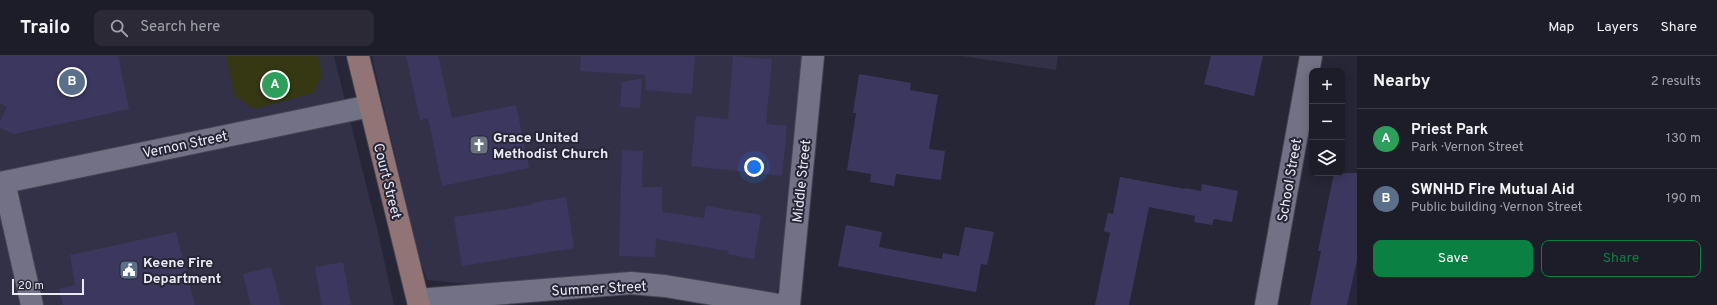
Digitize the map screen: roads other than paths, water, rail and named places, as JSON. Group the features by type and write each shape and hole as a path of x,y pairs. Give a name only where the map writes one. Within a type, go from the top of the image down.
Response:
{"main road":[{"name":"Court Street","path":"358,56 418,302"}],"street":[{"name":"Middle Street","path":"789,305 814,56"},
{"name":"School Street","path":"1266,305 1311,56"},
{"name":"Vernon Street","path":"2,182 370,106"},
{"path":"2,182 32,305"},
{"name":"Summer Street","path":"418,302 630,283 665,286 779,305"}],"place":[{"name":"SWNHD Fire Mutual Aid","path":"72,82"},
{"name":"Priest Park","path":"275,85"},
{"name":"Grace United Methodist Church","path":"479,145"},
{"name":"Keene Fire Department","path":"129,270"}]}
